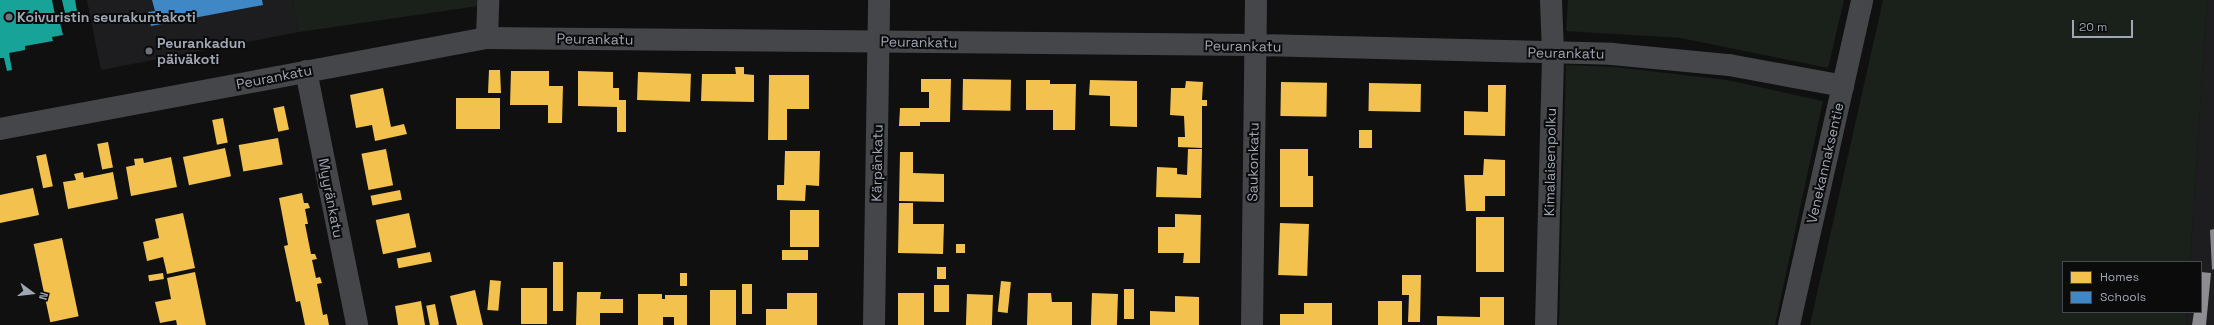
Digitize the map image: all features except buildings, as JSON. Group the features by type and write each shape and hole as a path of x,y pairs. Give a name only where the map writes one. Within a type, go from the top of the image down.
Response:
{"street":[{"path":"487,38 488,0"},
{"name":"Kärpänkatu","path":"874,325 879,0"},
{"name":"Saukonkatu","path":"1252,325 1256,0"},
{"name":"Kimalaisenpolku","path":"1546,325 1553,53 1551,0"},
{"name":"Venekannaksentie","path":"1789,325 1862,0"},
{"name":"Peurankatu","path":"0,128 487,38 1255,46 1612,54 1729,65 1843,86"},
{"name":"Myyränkatu","path":"306,72 357,325"}],"shaded area":[{"name":"Peurankadun päiväkoti","path":"87,0 292,0 299,32 101,70"},
{"path":"292,0 478,0 478,6 299,32"},
{"path":"1568,0 1844,0 1828,68 1681,38 1566,31"},
{"path":"1883,0 2207,0 2190,261 2062,261 2062,313 2187,313 2186,325 1810,325"},
{"path":"2207,0 2214,0 2214,325 2186,325 2187,313 2202,313 2202,261 2190,261"},
{"path":"1566,65 1615,67 1727,80 1823,101 1775,325 1559,325"}],"place":[{"name":"Koivuristin seurakuntakoti","path":"9,17"},
{"name":"Peurankadun päiväkoti","path":"149,51"}]}
